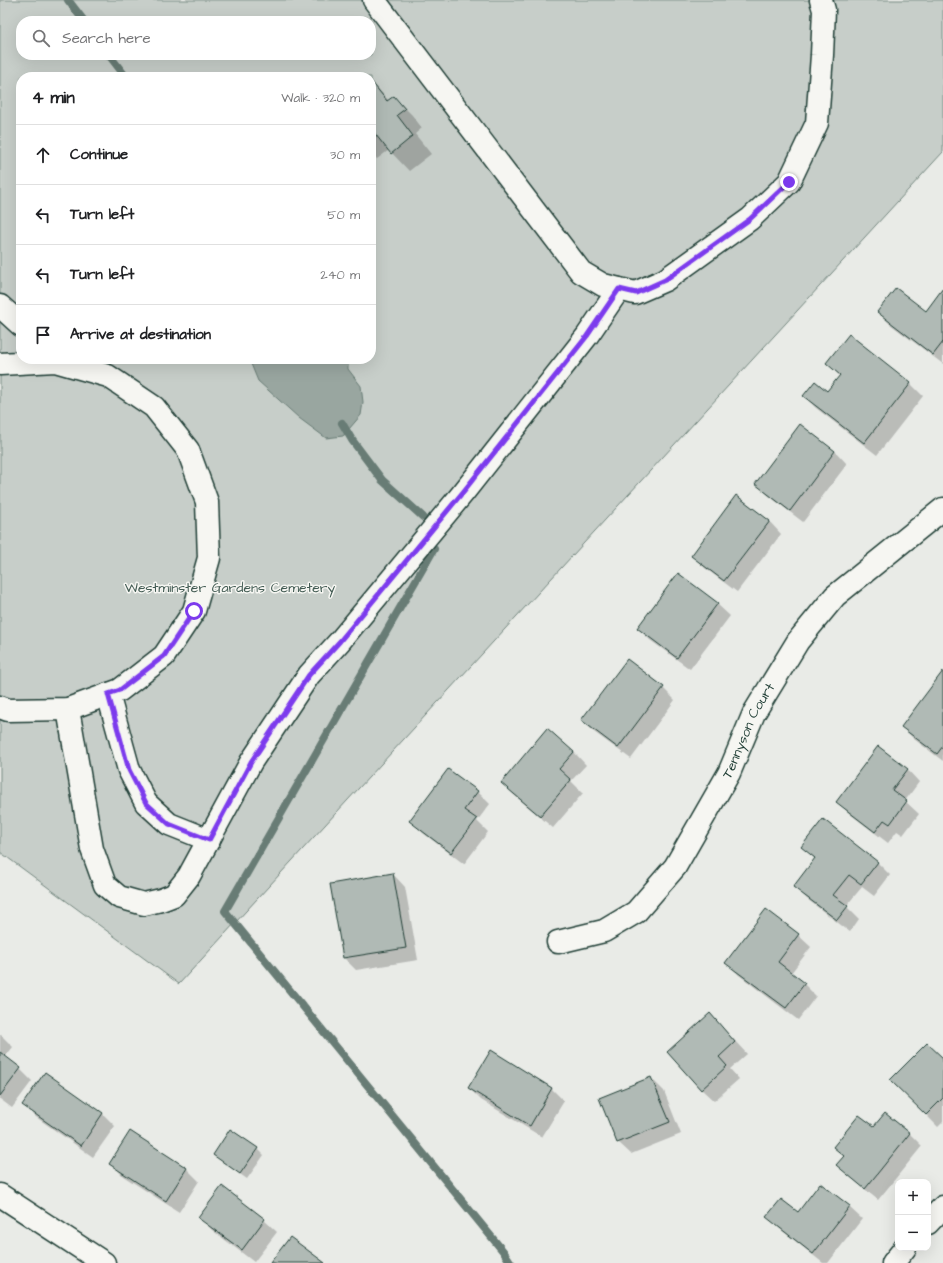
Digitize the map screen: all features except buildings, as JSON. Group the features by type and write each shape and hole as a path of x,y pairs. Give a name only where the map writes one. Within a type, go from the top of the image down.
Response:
{"street":[{"path":"374,0 581,272 602,285 636,293 665,280 750,219 789,182 817,123 826,3"},
{"path":"68,709 92,849 105,885 119,897 144,904 162,900 174,895 189,876 251,762 309,675 340,641 463,492 587,336 619,289"},
{"path":"0,306 16,320"},
{"path":"0,364 16,363"},
{"path":"0,707 8,710 68,709 120,690 164,656 194,611 209,558 207,502 188,450 154,407 108,376 68,364"},
{"name":"Tennyson Court","path":"558,942 604,931 636,912 675,867 729,773 754,713 798,641 835,596 943,509"},
{"path":"108,694 129,770 146,803 169,824 209,840"},
{"path":"0,1195 104,1263"},
{"path":"931,1220 943,1207"},
{"path":"893,1263 903,1251"}],"green space":[{"name":"Westminster Gardens Cemetery","path":"0,0 943,0 943,152 179,984 0,852"}],"shaded area":[{"path":"251,364 348,364 348,369 361,386 363,402 361,415 343,436 326,438 299,418 258,381"}],"waterway":[{"path":"68,0 80,16"},
{"path":"113,60 122,72"},
{"path":"342,423 352,440 382,480 423,517"},
{"path":"434,549 225,911 503,1251 511,1263"}],"route":[{"path":"194,611 164,656 120,690 108,694 129,770 146,803 169,824 209,840 251,762 309,675 340,641 463,492 587,336 619,289 636,293 665,280 750,219 789,182"}]}
